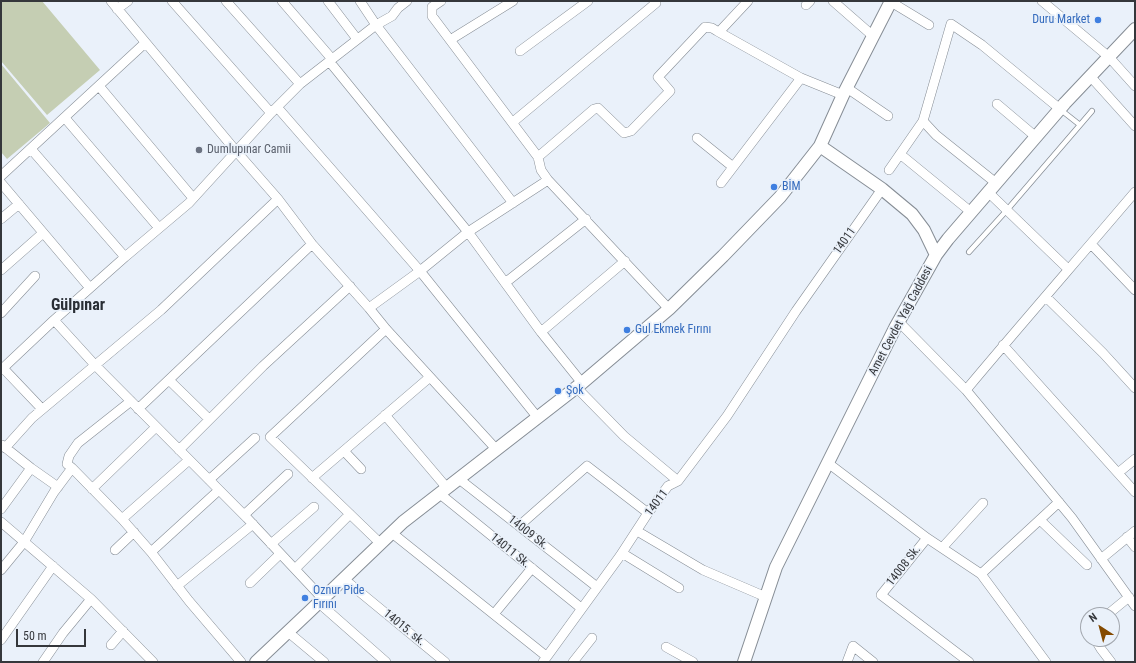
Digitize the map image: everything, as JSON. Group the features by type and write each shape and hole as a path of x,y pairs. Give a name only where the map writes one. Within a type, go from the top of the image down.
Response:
{"main road":[{"path":"260,661 288,632 403,522 538,418 669,309 780,197 820,146 845,91 891,1"},
{"name":"Amet Cevdet Yağ Caddesi","path":"744,662 776,567 899,322 936,255 1060,109 1090,76 1133,34"},
{"path":"820,146 882,189 912,214 924,230 936,255"}],"street":[{"path":"111,1 278,199 312,244 386,329 496,450"},
{"path":"118,9 128,1"},
{"path":"172,1 274,110 420,271 538,418"},
{"path":"226,1 300,84"},
{"path":"282,1 468,232 579,385 624,436 678,481"},
{"path":"328,1 357,39"},
{"path":"360,1 376,25 513,203"},
{"path":"42,409 2,369 90,288 189,203 274,110 300,84 357,39 376,25 392,16 398,8 407,1"},
{"path":"441,1 432,7 432,16 538,157 541,170 548,180 669,309"},
{"path":"450,40 512,1"},
{"path":"520,50 588,1"},
{"path":"513,122 656,3 654,1"},
{"path":"719,32 748,1"},
{"path":"833,1 873,36"},
{"path":"891,1 929,25"},
{"path":"1042,1 1109,57 1135,86"},
{"path":"890,170 923,121 951,24 982,45 1060,109"},
{"path":"538,157 594,109 598,108 624,133 631,132 670,91 658,77 705,28 712,28 801,78 845,91 888,116"},
{"path":"1,176 145,43"},
{"path":"1090,76 1135,126"},
{"path":"721,183 801,78"},
{"path":"99,86 193,198"},
{"path":"997,104 1036,137"},
{"path":"65,118 159,228"},
{"path":"923,121 936,135 996,183"},
{"path":"697,138 732,168"},
{"path":"31,149 125,257"},
{"path":"900,154 971,212"},
{"path":"369,308 420,271 468,232 548,180"},
{"path":"1,182 90,288"},
{"name":"14011","path":"392,533 494,614 545,659 668,486 678,481 727,416 796,311 882,189"},
{"path":"988,192 1068,269"},
{"path":"966,390 1135,192"},
{"path":"58,487 3,446 42,409 161,310 278,199"},
{"path":"1,219 19,204"},
{"path":"506,283 586,219"},
{"path":"1,270 43,233"},
{"path":"138,409 312,244"},
{"path":"1091,244 1135,290"},
{"path":"541,332 625,261"},
{"path":"1,313 35,276"},
{"path":"179,450 263,366 350,286"},
{"path":"1046,296 1104,354 1135,388"},
{"path":"54,320 95,365 253,524 295,569 321,601 386,662"},
{"path":"899,322 966,390 1072,518 1135,606"},
{"path":"381,544 270,437 386,329"},
{"path":"1003,345 1135,492"},
{"path":"312,478 430,378"},
{"path":"169,380 209,419"},
{"path":"131,401 78,444 69,456 67,464 134,532 241,662"},
{"name":"14011 Sk.","path":"385,415 443,491 581,608"},
{"path":"92,489 156,427"},
{"path":"209,480 255,438"},
{"path":"344,451 361,469"},
{"path":"1118,473 1135,459"},
{"path":"122,519 189,460"},
{"path":"828,463 926,538 981,574 1046,662"},
{"path":"519,526 587,466 648,513"},
{"path":"1,509 31,468"},
{"path":"1,570 24,542 58,487 72,468"},
{"path":"244,515 288,474"},
{"name":"14009 Sk.","path":"459,479 597,587"},
{"path":"151,552 219,490"},
{"path":"981,574 1059,502"},
{"path":"942,548 983,503"},
{"path":"271,544 314,507"},
{"path":"295,569 350,514"},
{"path":"1040,520 1086,565"},
{"path":"1,522 91,599 153,662"},
{"path":"177,586 253,524"},
{"path":"637,531 703,570 766,597"},
{"path":"1102,559 1135,531"},
{"path":"115,550 134,532"},
{"path":"1128,537 1135,547"},
{"name":"14008 Sk.","path":"926,538 881,595 969,662"},
{"path":"622,552 679,588"},
{"path":"250,583 280,554"},
{"path":"1,640 53,566"},
{"path":"494,614 532,568"},
{"name":"14015. sk.","path":"344,579 445,662"},
{"path":"1117,607 1129,597"},
{"path":"43,662 63,633 91,599"},
{"path":"111,645 123,631"},
{"path":"288,632 324,662"},
{"path":"573,662 592,638"},
{"path":"847,662 853,646 873,662"},
{"path":"666,647 693,662"},
{"path":"1100,647 1111,662"}],"lane":[{"path":"1060,109 1080,125"},
{"path":"969,252 1092,111"}],"green space":[{"path":"1,1 42,1 100,70 47,115 1,61"},
{"path":"1,64 50,123 7,159 1,152"}],"place":[{"name":"Duru Market","path":"1098,20"},
{"name":"Dumlupınar Camii","path":"199,150"},
{"name":"BİM","path":"774,187"},
{"name":"Gul Ekmek Fırını","path":"627,330"},
{"name":"Şok","path":"558,391"},
{"name":"Oznur Pide Fırını","path":"305,598"}],"district":[{"name":"Gülpınar","path":"78,306"}]}
